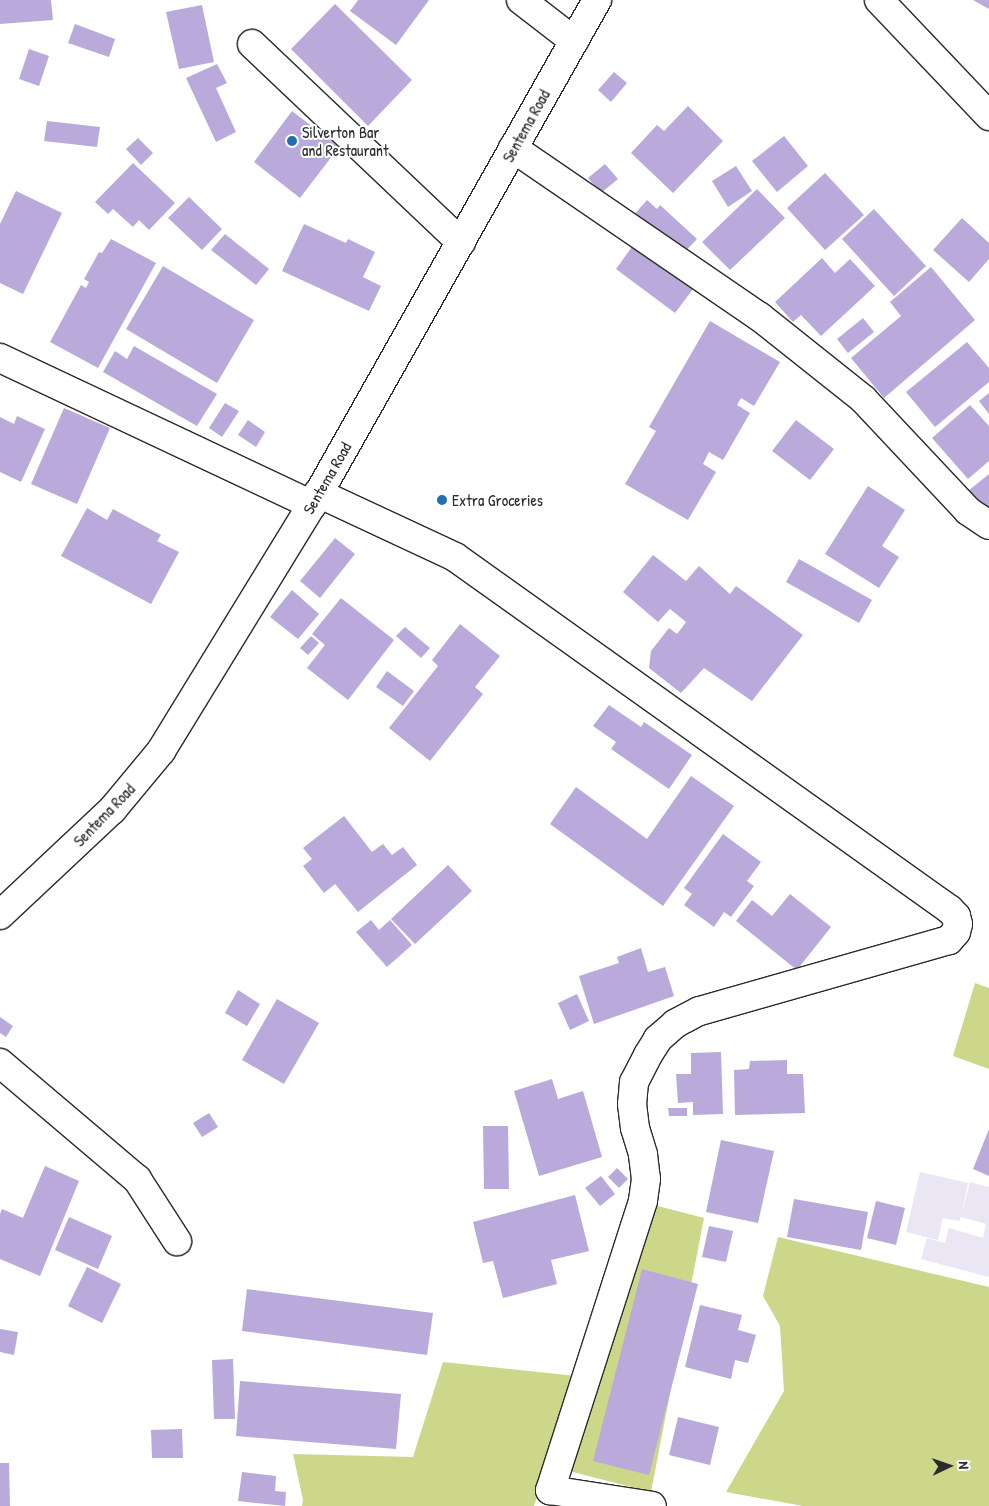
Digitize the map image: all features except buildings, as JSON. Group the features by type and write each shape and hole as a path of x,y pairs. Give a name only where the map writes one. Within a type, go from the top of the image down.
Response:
{"street":[{"path":"521,0 574,41"},
{"name":"Sentema Road","path":"0,915 112,810 161,751 315,499 597,0"},
{"path":"879,0 989,116"},
{"path":"252,44 461,242"},
{"path":"513,148 760,317 856,393 949,488 968,511 989,525"},
{"path":"0,358 315,499 455,557 933,897 956,916 958,924 956,932 949,940 698,1010 675,1024 658,1039 634,1082 632,1104 646,1179 643,1201 550,1490 652,1506"},
{"path":"0,1063 137,1179 177,1241"}],"shaded area":[{"path":"920,1172 968,1183 959,1221 943,1218 938,1240 906,1232"},
{"path":"970,1182 989,1187 989,1277 921,1259 927,1238 945,1243 949,1228 983,1238 986,1224 961,1217"}],"green space":[{"path":"975,983 989,988 989,1069 953,1056"},
{"path":"654,1205 704,1218 651,1492 565,1470"},
{"path":"778,1237 989,1287 989,1506 803,1506 726,1492 784,1391 780,1326 763,1296"},
{"path":"443,1362 576,1376 534,1506 302,1506 303,1500 293,1454 413,1457"}],"place":[{"name":"Silverton Bar and Restaurant","path":"292,141"},
{"name":"Extra Groceries","path":"442,500"}]}
